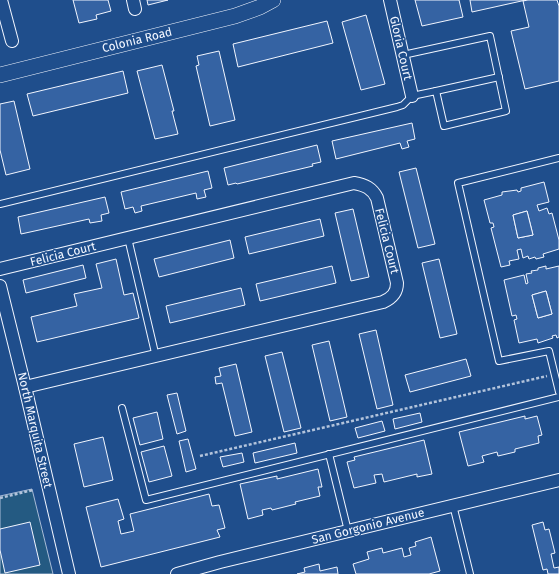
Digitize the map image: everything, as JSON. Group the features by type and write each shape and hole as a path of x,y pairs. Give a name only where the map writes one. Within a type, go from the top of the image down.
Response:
{"street":[{"path":"1,0 12,41"},
{"name":"Colonia Road","path":"0,75 235,16 260,7 273,0"},
{"name":"Gloria Court","path":"390,0 412,96"},
{"name":"Felicia Court","path":"0,270 354,183 371,189 377,198 397,283 395,294 390,299 383,302 25,387"},
{"name":"North Marquita Street","path":"0,286 69,574"},
{"name":"San Gorgonio Avenue","path":"177,574 221,568 348,531 559,480"}],"lane":[{"path":"403,55 490,36 506,112 444,126 436,91"},
{"path":"0,204 397,107 407,102 412,96 499,77"},
{"path":"559,158 458,183 499,361 549,352 559,392"},
{"path":"128,238 156,357"},
{"path":"122,408 146,500 559,397"},
{"path":"329,454 348,531"},
{"path":"453,506 468,574"}],"path":[{"path":"200,456 554,374"},
{"path":"0,498 34,490"}],"shaded area":[{"path":"32,489 53,574 0,574 0,496"}],"building":[{"path":"73,0 108,0 111,11 96,15 97,19 79,23"},
{"path":"147,0 168,0 148,5"},
{"path":"415,0 459,0 463,17 422,26"},
{"path":"470,0 526,0 472,12"},
{"path":"557,0 559,6 559,81 525,89 511,31 529,27 523,1"},
{"path":"366,15 385,84 361,90 342,22"},
{"path":"327,21 333,43 238,67 233,44"},
{"path":"219,51 235,120 210,126 196,66 199,65 197,56"},
{"path":"162,65 174,111 172,111 178,134 155,139 137,71"},
{"path":"123,71 128,93 33,116 27,94"},
{"path":"14,101 30,169 6,175 0,150 0,104"},
{"path":"412,123 415,139 407,141 409,147 402,149 400,143 336,159 332,141"},
{"path":"317,145 321,162 312,164 313,166 228,185 224,168"},
{"path":"416,168 435,244 418,248 399,172"},
{"path":"208,171 212,188 204,190 206,197 197,199 196,193 141,206 142,211 135,213 133,207 125,209 121,192"},
{"path":"544,182 549,202 537,205 539,211 547,208 549,214 552,213 559,240 559,249 543,254 544,257 536,259 535,257 529,259 528,256 523,258 521,249 517,250 519,259 509,261 510,265 501,267 491,228 494,227 493,223 490,223 484,200 502,195 502,192 517,190 518,192 521,191 521,188","holes":["527,211 533,235 518,238 513,215"]},
{"path":"105,197 109,213 101,215 102,221 90,223 89,219 21,234 18,217"},
{"path":"353,209 369,277 351,281 335,213"},
{"path":"527,211 533,235 518,238 513,215"},
{"path":"320,219 324,236 249,254 245,237"},
{"path":"230,240 234,258 159,277 154,259"},
{"path":"116,259 124,295 133,293 139,318 37,342 31,317 77,306 74,294 102,288 96,264"},
{"path":"439,259 457,334 440,338 422,263"},
{"path":"83,265 86,278 26,293 23,280"},
{"path":"332,266 336,283 260,301 256,284"},
{"path":"546,266 546,269 559,266 559,337 557,338 556,335 552,336 553,338 538,343 537,339 519,343 514,320 517,319 516,315 512,316 504,280 524,275 526,284 528,283 526,274 532,273 531,271 538,270 538,268","holes":["546,291 552,314 538,318 532,295"]},
{"path":"241,288 245,305 170,323 166,306"},
{"path":"546,291 552,314 538,318 532,295"},
{"path":"376,330 393,405 377,409 359,334"},
{"path":"329,341 347,417 330,421 312,345"},
{"path":"282,352 301,428 284,432 265,356"},
{"path":"466,359 471,376 410,392 405,375"},
{"path":"236,364 252,432 235,436 222,383 216,384 215,377 221,376 219,368"},
{"path":"177,393 186,431 177,434 167,395"},
{"path":"157,412 163,439 140,445 133,418"},
{"path":"420,413 422,422 395,429 393,419"},
{"path":"525,416 525,419 537,416 542,435 538,436 539,443 515,449 515,452 498,456 497,452 482,456 484,462 468,466 459,432"},
{"path":"382,421 385,431 358,438 355,428"},
{"path":"103,437 113,480 84,487 74,444"},
{"path":"188,439 196,469 186,472 179,441"},
{"path":"424,440 432,474 417,477 417,474 384,482 382,474 374,475 376,483 354,488 347,462 355,460 354,457"},
{"path":"295,443 297,453 255,463 253,453"},
{"path":"164,446 172,476 149,482 141,452"},
{"path":"242,453 244,462 223,467 220,457"},
{"path":"318,469 322,487 318,487 320,496 295,502 296,504 272,510 271,508 262,510 263,515 248,519 240,484 277,476 277,479"},
{"path":"209,494 212,506 219,505 225,528 217,530 220,537 101,567 86,507 118,499 124,519 118,521 121,534 134,531 130,514"},
{"path":"30,522 40,565 5,573 0,550 0,529"},
{"path":"543,522 545,530 549,529 555,553 551,554 554,568 559,567 559,574 548,574 547,569 543,570 532,525"},
{"path":"431,537 440,571 429,574 356,574 353,564 369,559 367,552 382,548 383,553 402,548 404,557 411,555 409,548 416,546 415,542"},
{"path":"319,564 320,571 337,567 338,574 297,574 305,572 304,568"}]}
